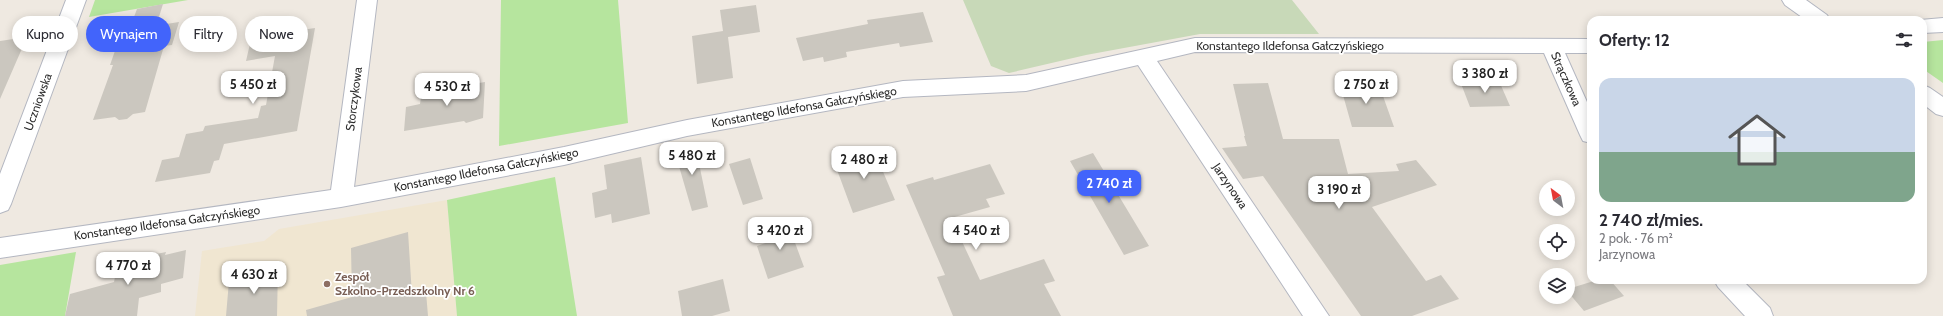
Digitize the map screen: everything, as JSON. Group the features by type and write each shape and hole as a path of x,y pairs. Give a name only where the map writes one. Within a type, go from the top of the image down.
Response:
{"street":[{"name":"Uczniowska","path":"0,204 76,0"},
{"name":"Storczykowa","path":"341,198 367,0"},
{"path":"1792,0 1814,16"},
{"path":"1927,26 1943,25"},
{"name":"Konstantego Ildefonsa Gałczyńskiego","path":"0,248 341,198 564,156 686,128 903,89 944,86 1026,84 1195,45 1587,46"},
{"name":"Strączkowa","path":"1550,45 1587,126"},
{"name":"Jarzynowa","path":"1143,56 1317,316"},
{"path":"1927,96 1943,108"},
{"path":"1730,284 1761,316"}],"shaded area":[{"name":"Zespół Szkolno-Przedszkolny Nr 6","path":"447,200 457,316 195,316 202,251 264,241 279,229"}],"green space":[{"path":"95,0 188,0 95,16 89,16"},
{"path":"501,0 618,0 628,123 499,146"},
{"path":"963,0 1292,0 1319,34 1200,34 1086,55 1009,73 991,66"},
{"path":"1943,40 1943,83 1927,72 1927,42"},
{"path":"555,177 577,316 457,316 447,200"},
{"path":"76,252 65,316 0,316 0,265"}],"building":[{"path":"163,4 159,16 134,16 137,9"},
{"path":"756,5 760,32 728,37 733,78 697,84 692,36 723,31 720,10"},
{"path":"923,12 933,42 900,47 899,43 846,52 847,57 824,62 823,57 803,61 796,38 868,24 867,20"},
{"path":"179,22 172,45 171,23"},
{"path":"315,28 297,131 224,144 219,160 214,161 210,173 155,182 162,160 179,157 186,134 203,131 205,126 258,118 261,106 266,105 275,56 246,61 248,52 308,52 308,29"},
{"path":"12,39 12,52 20,52 0,99 0,41"},
{"path":"115,52 162,52 145,112 133,114 127,119 119,120 115,117 93,120 113,65 110,65"},
{"path":"1460,81 1499,81 1510,106 1470,107"},
{"path":"485,82 483,118 466,123 464,121 404,131 406,107 420,104 421,97 439,93 439,90"},
{"path":"1345,82 1378,82 1394,127 1352,127 1341,88 1346,88"},
{"path":"1268,83 1283,139 1339,139 1348,174 1399,171 1396,164 1416,160 1437,185 1372,207 1426,281 1441,275 1459,299 1412,316 1361,316 1263,176 1243,179 1222,148 1247,146 1233,84"},
{"path":"695,144 708,207 692,211 674,149"},
{"path":"873,148 895,200 853,213 833,159"},
{"path":"1093,153 1149,246 1124,255 1070,161"},
{"path":"641,157 650,214 612,223 611,214 595,218 592,193 607,189 604,165"},
{"path":"750,158 763,199 743,205 729,164"},
{"path":"990,164 1005,194 986,199 990,207 951,218 980,280 1044,259 1055,281 1044,284 1061,316 953,316 937,277 945,275 906,185 933,177 934,180"},
{"path":"787,221 804,267 768,279 757,246 768,242 764,228"},
{"path":"408,232 412,295 426,292 428,316 307,316 306,310 352,297 351,248"},
{"path":"186,250 183,278 161,284 161,292 139,298 137,316 65,316 70,294 114,282 118,262 166,252 165,255"},
{"path":"278,267 277,316 226,316 229,281"},
{"path":"723,279 730,311 712,316 682,316 678,291"},
{"path":"1587,283 1614,284 1624,296 1584,311 1575,300 1575,287"}],"place":[{"name":"Zespół Szkolno-Przedszkolny Nr 6","path":"327,284"}]}
